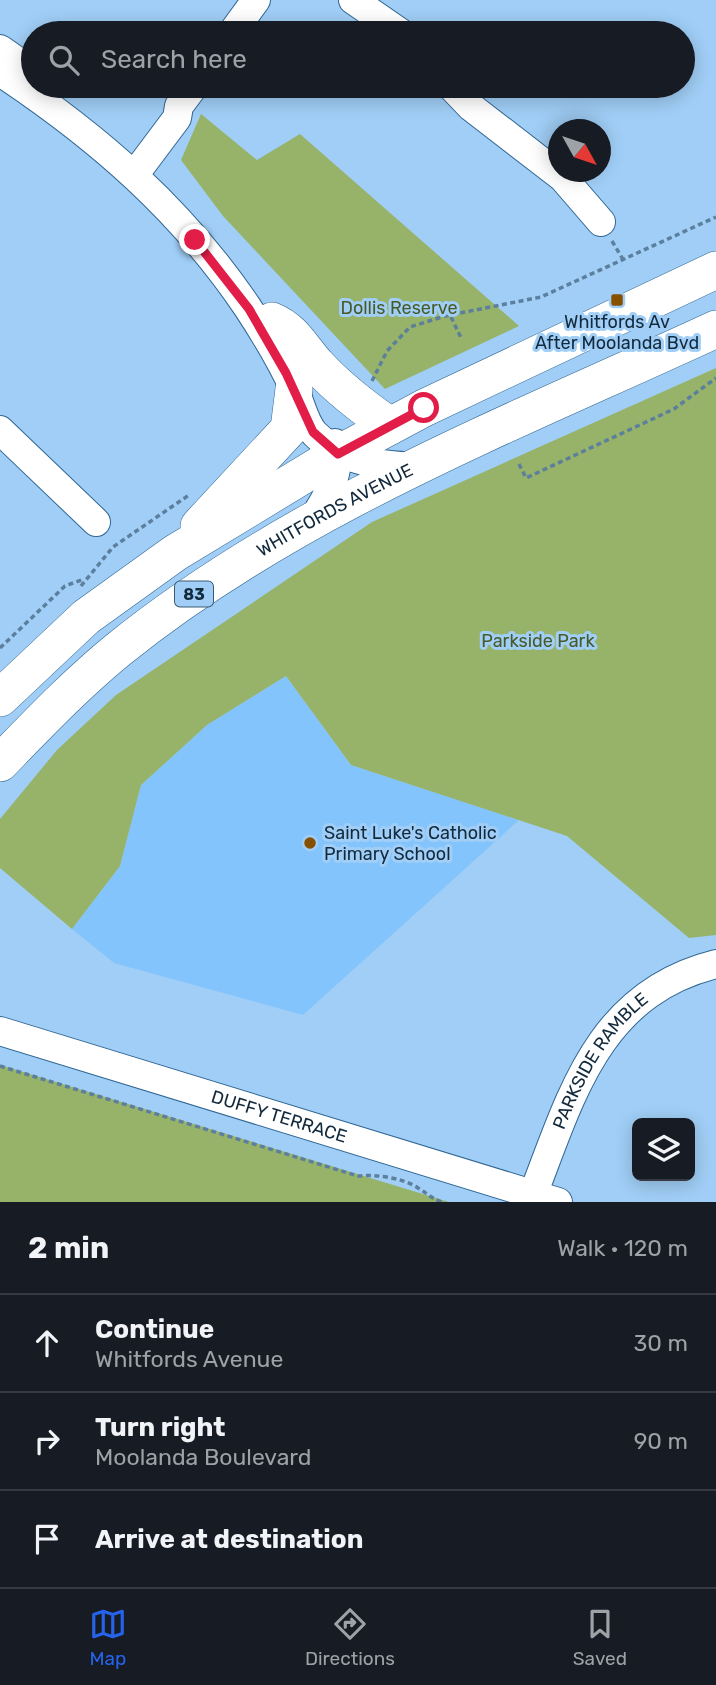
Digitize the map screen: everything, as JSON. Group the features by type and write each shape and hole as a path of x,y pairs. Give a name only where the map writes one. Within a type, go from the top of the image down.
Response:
{"main road":[{"name":"83","path":"0,698 86,617 175,553 338,454 390,426 716,270"},
{"path":"272,321 292,332 318,367 356,403 390,426"},
{"name":"WHITFORDS AVENUE","path":"0,763 51,710 118,649 223,575 309,524 420,467 716,329"},
{"path":"175,553 289,429 294,389"}],"street":[{"path":"241,21 256,0"},
{"path":"354,0 384,21"},
{"path":"0,49 21,64"},
{"path":"0,72 21,86"},
{"path":"38,98 135,163 249,309 294,389 313,432 338,454 358,462 420,467"},
{"path":"66,98 198,219 272,321 329,423 338,454 327,499 309,524"},
{"path":"135,163 164,112 183,98"},
{"path":"463,98 563,178 601,222"},
{"path":"0,430 96,522"},
{"name":"PARKSIDE RAMBLE","path":"541,1199 571,1092 610,1031 628,1011 656,990 688,971 716,964"},
{"name":"DUFFY TERRACE","path":"0,1031 541,1199"},
{"name":"DUFFY TERRACE","path":"0,1051 496,1202"}],"path":[{"path":"368,389 387,351 410,327 541,297 716,217"},
{"path":"451,317 461,340"},
{"path":"519,464 526,478 674,409 716,378"},
{"path":"0,648 65,586 86,578"},
{"path":"0,1066 345,1172 373,1175 418,1187 427,1197 442,1202"}],"shaded area":[{"name":"Saint Luke's Catholic Primary School","path":"286,676 351,765 519,820 303,1015 114,963 72,929 120,866 141,785 207,725"}],"green space":[{"name":"Dollis Reserve","path":"201,114 257,160 300,134 519,326 385,389 223,216 181,160"},
{"name":"Parkside Park","path":"716,368 716,935 689,938 567,836 351,765 286,676 207,725 141,785 120,866 72,929 0,868 0,819 57,750 116,695 372,522"},
{"path":"0,1065 449,1202 0,1202"}],"place":[{"name":"Whitfords Av After Moolanda Bvd","path":"617,300"},
{"name":"Saint Luke's Catholic Primary School","path":"310,843"}],"route":[{"path":"195,240 249,309 286,373 313,432 338,454 424,408"}]}
